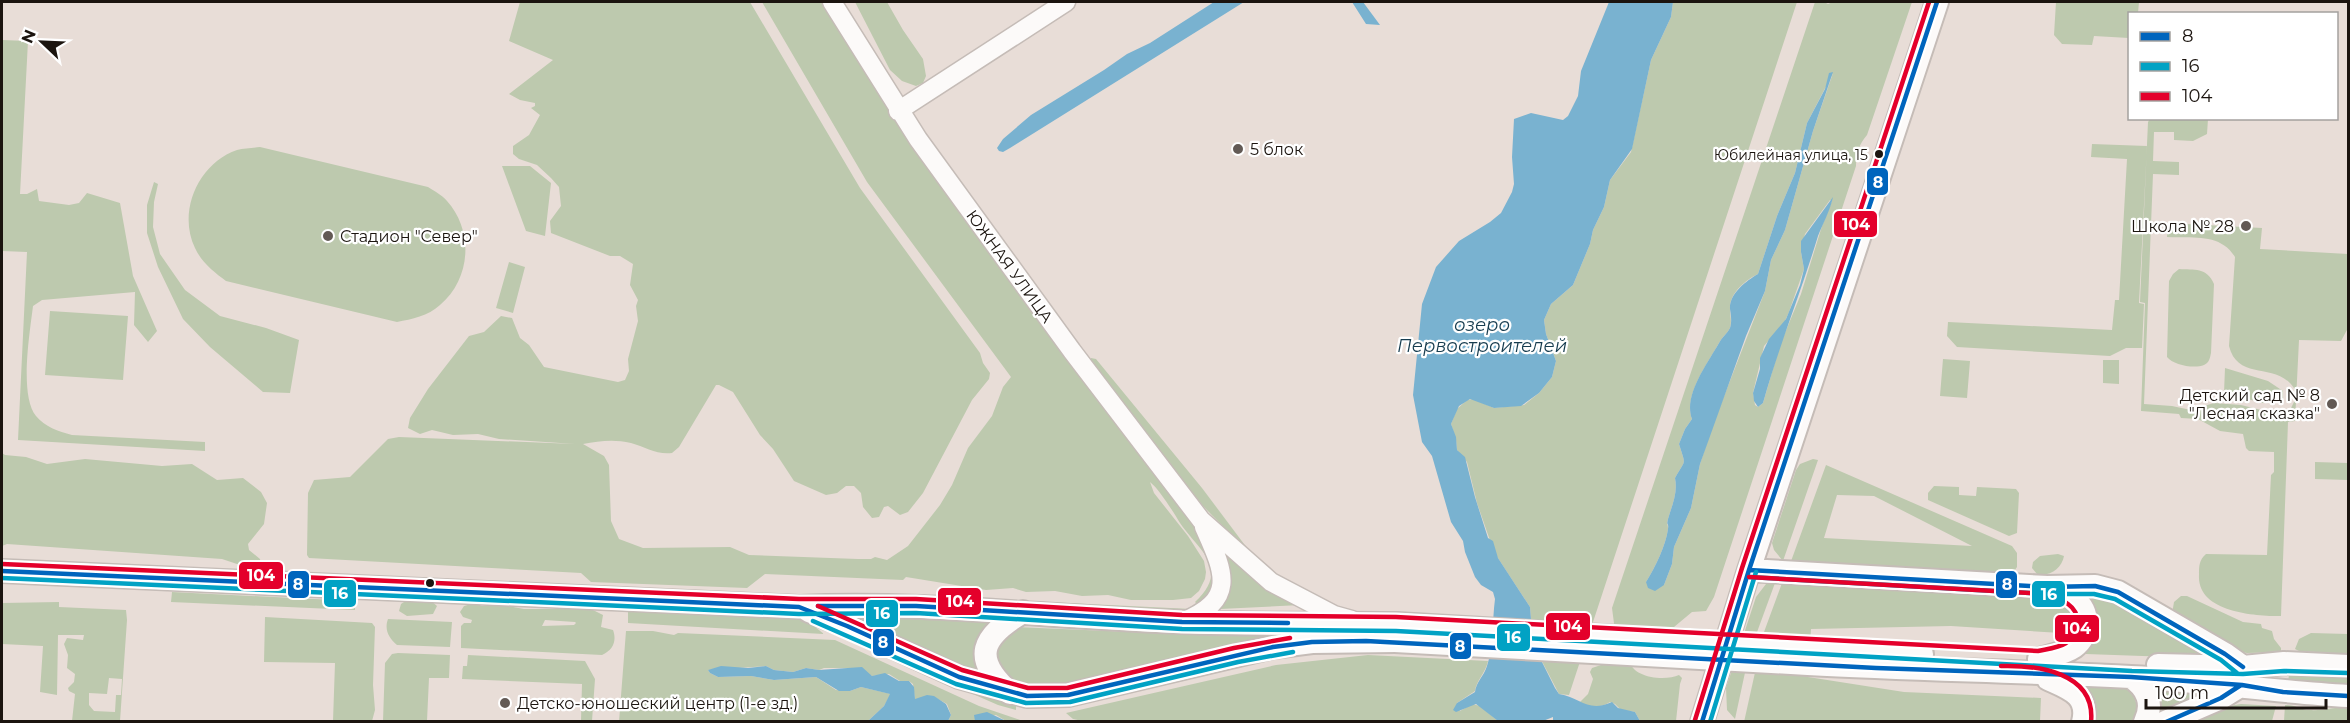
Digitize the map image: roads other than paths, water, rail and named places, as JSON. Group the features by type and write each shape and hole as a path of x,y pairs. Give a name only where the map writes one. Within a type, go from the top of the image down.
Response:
{"main road":[{"path":"1702,722 1749,570 1937,2"},
{"path":"1749,570 2047,587 2095,586 2118,592 2225,654 2242,676"},
{"path":"2,571 799,607 848,605 1023,612 1182,622 1366,623 1396,633"},
{"path":"2039,667 2073,648 2086,630 2087,622 2083,608 2074,599 2047,587"},
{"path":"799,607 847,626 959,677 1027,696 1068,695 1273,647 1396,633 1809,656 2242,676 2283,692 2349,696"},
{"path":"1011,693 991,674 986,651 994,633 1003,624 1023,612"},
{"path":"2039,667 2131,677 2242,676 2284,663 2349,666"},
{"path":"2039,667 2081,698 2085,706 2083,722"},
{"path":"2165,722 2221,698 2242,676"},
{"path":"2131,677 2140,683 2146,692 2149,707 2145,722"}],"street":[{"name":"ЮЖНАЯ УЛИЦА","path":"832,2 898,111 1072,351 1201,520"},
{"path":"898,111 1066,2"},
{"path":"1182,622 1208,609 1222,586 1220,562 1201,520"},
{"path":"1201,520 1271,582 1334,615 1366,623"}],"water":[{"path":"1214,2 1244,2 1010,148 1003,152 999,151 997,148 1003,139 1031,115"},
{"path":"1352,2 1363,2 1380,25 1366,24"},
{"name":"озеро Первостроителей","path":"1609,2 1673,2 1671,17 1651,60 1632,149 1610,180 1604,207 1573,285 1551,304 1544,320 1546,334 1556,361 1552,377 1539,393 1521,406 1494,408 1470,399 1459,406 1451,424 1456,437 1457,450 1465,457 1488,538 1493,541 1498,558 1530,607 1533,644 1555,688 1559,694 1585,704 1597,706 1612,702 1618,708 1635,712 1640,721 1553,721 1553,717 1543,721 1498,721 1476,704 1456,712 1453,710 1457,703 1475,692 1486,670 1491,650 1495,599 1493,592 1481,585 1475,577 1463,541 1451,522 1432,456 1422,442 1413,395 1422,304 1436,267 1459,241 1501,213 1512,192 1514,119 1531,113 1563,120 1568,116 1578,96 1581,71"},
{"path":"1833,72 1813,131 1785,230 1771,260 1765,291 1746,336 1700,464 1691,508 1674,547 1672,564 1664,585 1655,591 1648,588 1646,582 1660,556 1667,535 1667,521 1675,494 1675,478 1684,462 1679,444 1692,419 1690,410 1693,390 1708,360 1730,328 1732,298 1744,284 1758,274 1777,216 1795,173 1807,123 1825,89 1829,73"},
{"path":"1833,197 1763,403 1758,407 1753,393 1760,369 1760,358 1769,339 1786,319 1800,285 1804,269 1801,241"},
{"path":"721,666 748,668 766,666 774,670 793,672 806,668 819,670 862,667 872,676 885,673 899,681 909,681 914,687 915,699 927,695 934,696 946,704 951,715 948,721 868,721 884,706 890,694 861,687 850,691 839,691 816,677 774,680 751,676 718,677 708,670"},
{"path":"987,712 1006,721 975,721 974,715"}],"place":[{"name":"5 блок","path":"1238,149"},
{"name":"Юбилейная улица, 15","path":"1879,154"},
{"name":"Школа № 28","path":"2246,226"},
{"name":"Стадион \"Север\"","path":"328,236"},
{"name":"Детский сад № 8 \"Лесная сказка\"","path":"2332,404"},
{"name":"Детско-юношеский центр (1-е зд.)","path":"505,703"}]}
